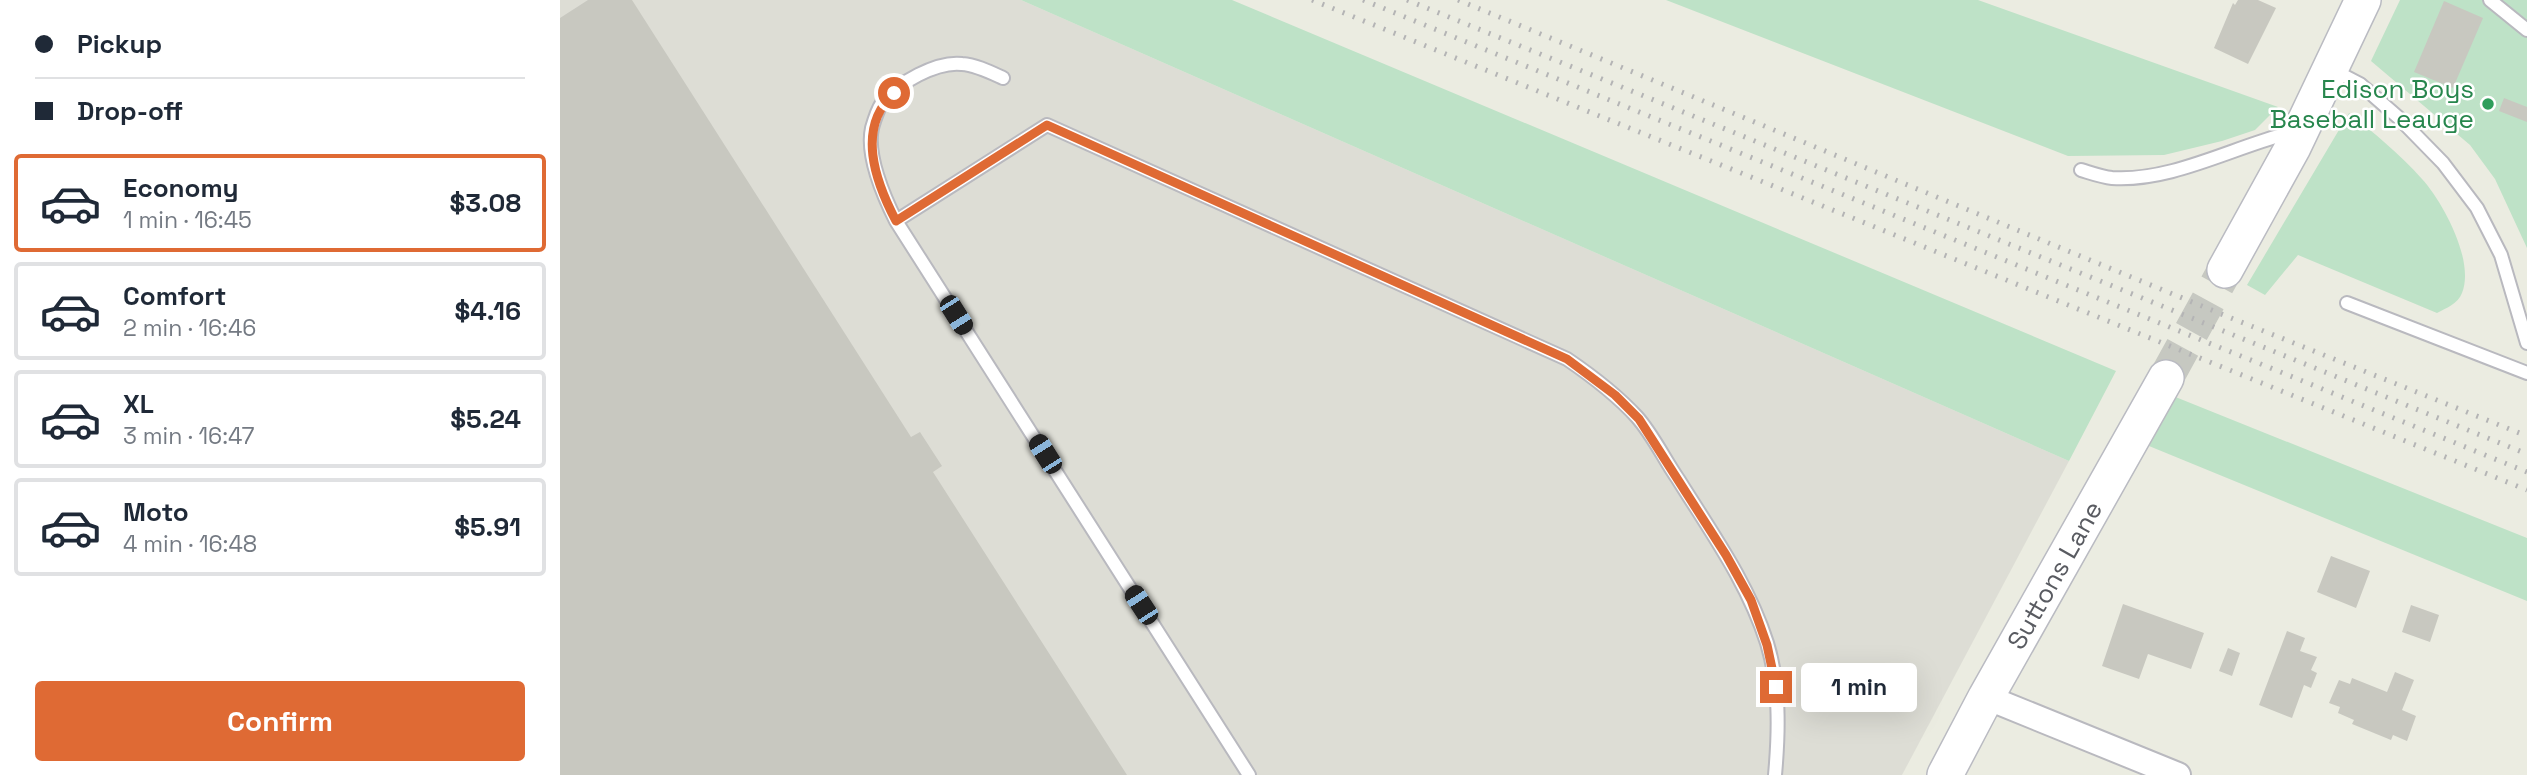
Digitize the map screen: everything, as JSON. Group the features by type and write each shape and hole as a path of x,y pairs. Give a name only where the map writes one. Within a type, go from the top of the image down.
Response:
{"street":[{"path":"2225,270 2301,131 2363,0"},
{"name":"Suttons Lane","path":"1945,775 1986,697 2166,378"},
{"path":"1986,697 2178,775"}],"lane":[{"path":"2490,0 2527,30"},
{"path":"1003,78 960,63 929,70 906,82 882,104 872,130 874,164 884,197 896,221 1249,775"},
{"path":"2330,69 2361,84 2399,118 2443,163 2477,208 2501,255 2527,343"},
{"path":"896,221 1047,125 1567,359 1615,395 1639,419 1726,555 1751,600 1767,645 1776,687 1779,734 1775,775"},
{"path":"2081,170 2110,178 2150,177 2270,138 2301,131"},
{"path":"2347,303 2527,373"}],"shaded area":[{"path":"560,0 1021,0 2069,461 1902,775 560,775"}],"green space":[{"path":"1021,0 1232,0 2116,371 2069,461"},
{"path":"1666,0 1978,0 2278,107 2255,130 2164,155 2068,156"},
{"name":"Edison Boys Baseball Leauge","path":"2400,0 2527,0 2527,248 2495,179 2470,145 2371,61"},
{"path":"2349,113 2396,152 2422,179 2439,202 2455,233 2461,249 2465,280 2462,293 2455,303 2437,313 2298,255 2265,295 2247,285"},
{"path":"2173,396 2527,538 2527,601 2149,446"}],"building":[{"path":"588,0 632,0 911,437 920,432 942,466 933,472 1127,775 560,775 560,18"},
{"path":"2238,0 2258,0 2276,8 2248,64 2214,48 2233,3 2235,5"},
{"path":"2444,1 2483,18 2453,88 2414,72"},
{"path":"2504,98 2527,107 2527,122 2499,111"},
{"path":"2331,556 2370,571 2356,608 2317,592"},
{"path":"2123,604 2204,633 2191,669 2148,654 2139,679 2102,666"},
{"path":"2411,605 2439,615 2430,642 2402,632"},
{"path":"2287,631 2305,638 2300,651 2317,657 2311,670 2317,673 2311,688 2304,685 2292,718 2259,705"},
{"path":"2228,648 2240,653 2232,676 2219,671"},
{"path":"2395,672 2414,680 2402,710 2416,716 2407,741 2393,735 2391,740 2352,724 2354,720 2338,713 2340,707 2329,703 2339,680 2350,684 2352,678 2387,692"}],"tunnel":[{"path":"2166,378 2225,270"}],"railway":[{"path":"1312,0 2527,490"},
{"path":"1363,0 2527,472"},
{"path":"1407,0 2527,454"},
{"path":"1458,0 2231,318 2527,436"}],"place":[{"name":"Edison Boys Baseball Leauge","path":"2488,104"}],"route":[{"path":"894,93 882,104 872,130 874,164 884,197 896,221 1047,125 1567,359 1615,395 1639,419 1726,555 1751,600 1767,645 1776,687"}]}
